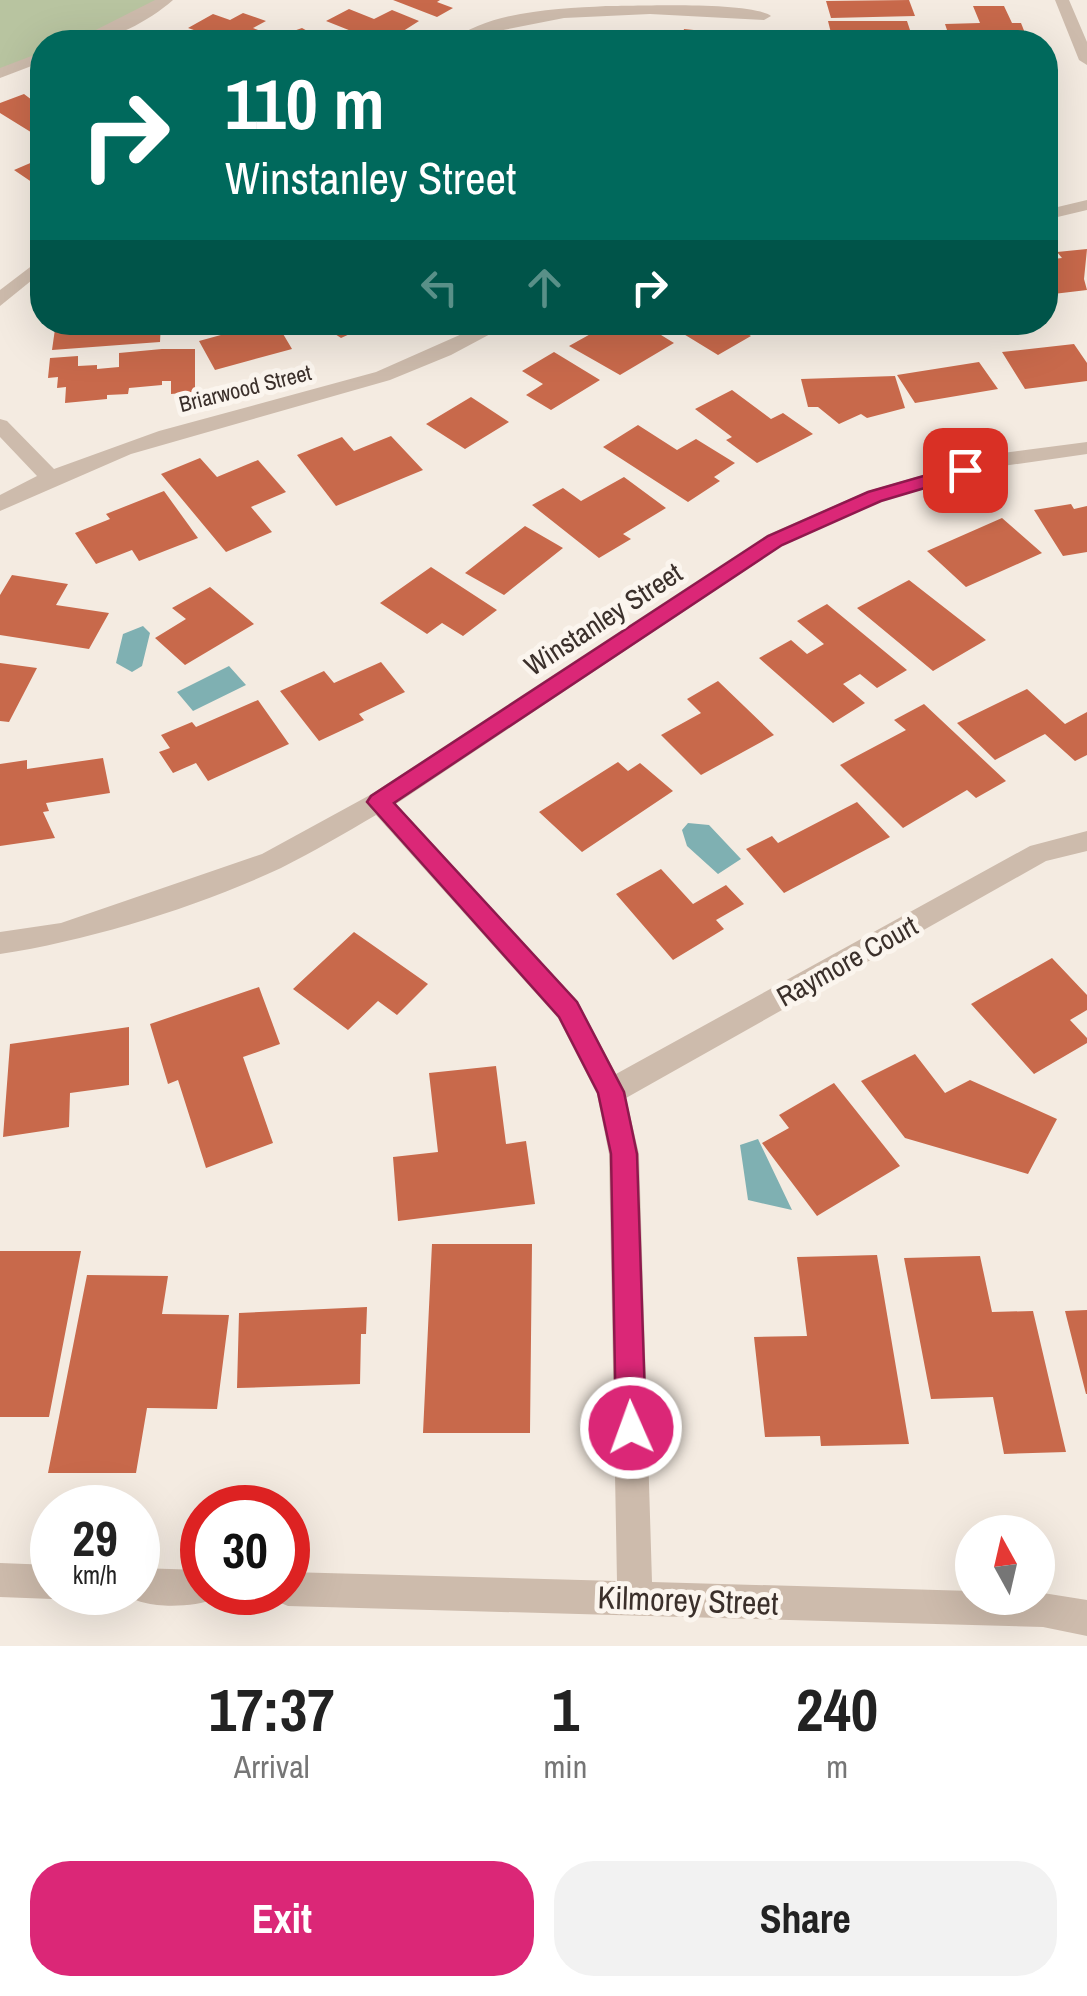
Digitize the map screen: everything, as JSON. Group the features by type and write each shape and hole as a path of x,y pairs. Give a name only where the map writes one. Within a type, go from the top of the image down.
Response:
{"street":[{"path":"109,30 166,0"},
{"path":"1062,0 1087,60"},
{"path":"478,30 552,13 764,15"},
{"path":"0,73 30,61"},
{"path":"1058,212 1087,205"},
{"path":"0,300 30,273"},
{"name":"Briarwood Street","path":"0,504 50,476 144,440 344,389 409,367 477,335"},
{"path":"0,424 50,476"},
{"name":"Winstanley Street","path":"0,943 60,934 151,906 271,861 379,802 775,540 875,496 995,461 1087,448"},
{"path":"379,802 568,1010 611,1092 624,1154 635,1599"},
{"name":"Raymore Court","path":"611,1092 1040,854 1087,841"},
{"path":"0,1580 30,1581"},
{"name":"Kilmorey Street","path":"310,1590 1043,1610 1087,1618"}],"green space":[{"path":"0,0 166,0 106,30 30,30 30,62 0,73"}],"water":[{"path":"143,626 150,633 142,666 132,672 116,663 123,634"},
{"path":"229,666 246,685 193,711 177,692"},
{"path":"688,823 709,825 741,859 718,874 687,846 682,830"},
{"path":"758,1139 792,1210 748,1200 740,1145"}],"building":[{"path":"393,0 440,0 437,2 453,8 437,17"},
{"path":"909,0 915,16 831,18 826,1"},
{"path":"973,6 1004,6 1012,23 1021,23 1024,30 947,30 945,24 980,23"},
{"path":"349,9 374,19 392,10 419,21 405,30 349,30 326,21"},
{"path":"243,13 266,21 253,28 258,30 188,28 213,14 230,20"},
{"path":"828,21 907,21 910,30 830,30"},
{"path":"24,94 30,98 30,132 0,113 0,103"},
{"path":"30,163 30,181 14,170"},
{"path":"1087,249 1087,290 1058,293 1058,258 1062,258 1058,252"},
{"path":"54,335 160,335 160,342 52,350"},
{"path":"221,335 284,335 292,349 215,370 199,341"},
{"path":"589,335 661,335 674,343 620,375 569,346"},
{"path":"685,335 751,336 718,355"},
{"path":"1074,344 1087,363 1087,381 1025,389 1002,352"},
{"path":"195,349 195,392 171,394 171,381 162,381 162,385 129,388 128,394 107,395 107,399 65,403 66,387 57,388 58,377 48,378 50,358 78,356 78,366 97,365 97,369 119,367 119,353"},
{"path":"554,352 600,380 551,410 526,395 543,384 522,371"},
{"path":"979,362 998,389 915,403 897,375"},
{"path":"895,376 905,408 867,418 861,414 839,424 818,407 808,407 801,379"},
{"path":"732,390 771,419 783,413 813,434 757,463 726,440 732,437 695,409"},
{"path":"471,397 509,422 465,449 426,424"},
{"path":"638,425 677,450 696,439 735,463 714,477 720,481 688,502 603,447"},
{"path":"391,436 423,470 336,506 297,455 342,437 354,451"},
{"path":"200,458 217,477 258,460 286,492 251,507 272,532 226,552 161,474"},
{"path":"624,477 666,508 623,534 631,539 599,558 532,505 563,488 581,501"},
{"path":"164,491 198,538 139,561 132,550 96,564 75,533 110,519 106,514"},
{"path":"1071,504 1074,509 1087,506 1087,552 1063,556 1034,510"},
{"path":"1002,518 1042,553 966,587 927,551"},
{"path":"525,526 563,548 504,595 465,573"},
{"path":"431,567 497,610 463,636 442,623 427,634 380,603"},
{"path":"12,575 68,584 56,605 109,613 89,649 0,635 0,595"},
{"path":"909,580 986,640 933,671 857,608"},
{"path":"210,587 254,624 185,665 155,638 186,619 172,608"},
{"path":"827,604 907,670 877,688 860,674 843,684 865,703 833,723 759,658 791,640 807,654 824,644 797,621"},
{"path":"381,662 405,692 359,714 364,720 319,741 280,691 324,671 334,683"},
{"path":"0,663 37,668 9,722 0,721"},
{"path":"718,681 774,735 701,775 661,735 701,713 687,699"},
{"path":"1027,689 1065,724 1087,712 1087,755 1075,761 1045,734 995,760 957,723"},
{"path":"258,700 289,744 208,781 196,763 173,773 159,752 170,748 161,735 192,722 196,727"},
{"path":"924,704 1006,781 976,798 967,790 903,828 840,765 906,730 894,720"},
{"path":"103,758 110,793 46,803 49,811 43,812 55,838 0,846 0,764 27,760 27,769"},
{"path":"618,762 628,771 640,763 673,791 582,852 539,812"},
{"path":"857,802 890,837 784,893 746,849 772,836 778,843"},
{"path":"661,869 693,904 726,885 744,904 716,920 724,929 673,960 616,894"},
{"path":"354,932 428,984 397,1015 378,1001 348,1030 293,989"},
{"path":"1052,958 1087,995 1087,1010 1070,1020 1087,1043 1034,1074 971,1004"},
{"path":"259,987 280,1044 243,1057 273,1143 206,1168 178,1080 168,1084 150,1024"},
{"path":"129,1027 129,1085 70,1093 69,1127 3,1137 10,1044"},
{"path":"915,1054 945,1093 970,1080 1057,1119 1028,1174 905,1138 861,1081"},
{"path":"496,1066 506,1144 526,1141 535,1204 398,1221 393,1157 438,1152 429,1073"},
{"path":"834,1083 900,1166 817,1216 762,1143 789,1128 779,1115"},
{"path":"432,1244 532,1244 530,1433 423,1433"},
{"path":"0,1251 81,1251 49,1417 0,1417"},
{"path":"877,1255 909,1444 821,1446 820,1436 765,1437 754,1337 807,1336 797,1257"},
{"path":"980,1256 992,1312 1033,1311 1066,1452 1004,1454 993,1397 931,1399 904,1258"},
{"path":"87,1275 168,1276 162,1314 229,1315 217,1409 147,1408 136,1473 48,1473"},
{"path":"367,1307 366,1334 361,1334 360,1384 237,1388 239,1313"},
{"path":"1087,1310 1087,1394 1086,1394 1065,1311"}],"route":[{"path":"631,1428 624,1154 611,1092 568,1010 379,802 775,540 875,496 965,470"}]}
